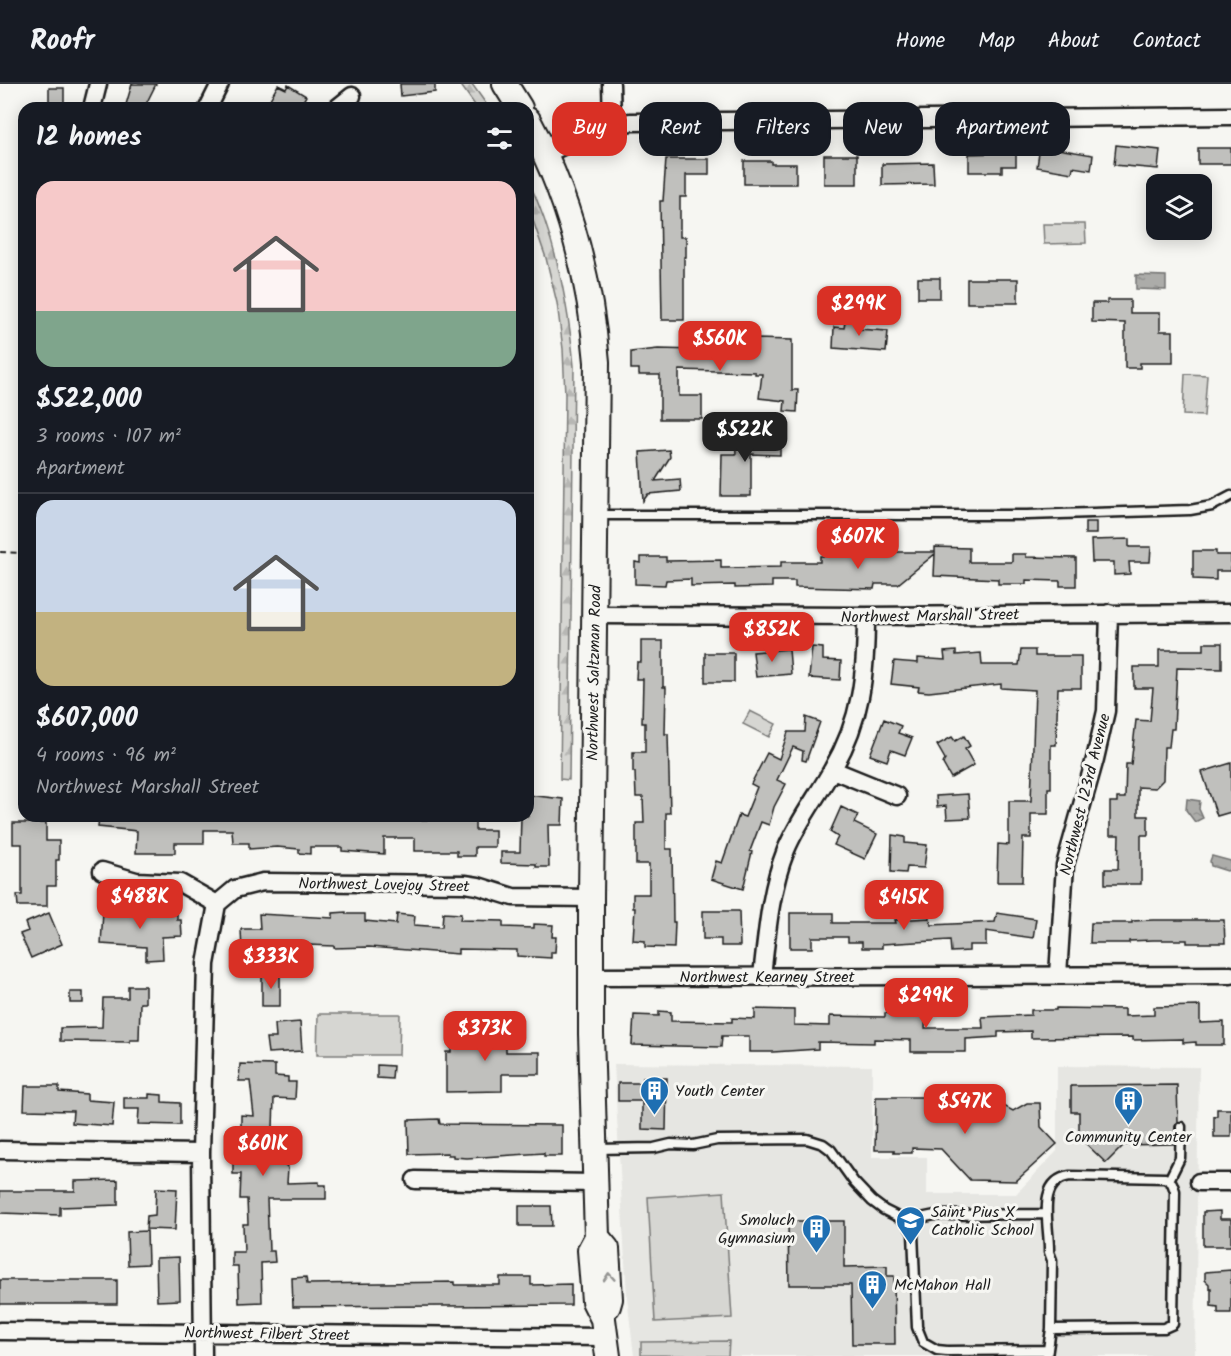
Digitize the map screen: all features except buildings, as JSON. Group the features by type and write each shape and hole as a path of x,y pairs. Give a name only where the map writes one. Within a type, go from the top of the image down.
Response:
{"main road":[{"path":"505,84 516,102"},
{"name":"Northwest Saltzman Road","path":"534,131 546,153 564,197 578,242 593,318 597,383 591,898 597,1237 590,1250 594,1300 605,1337"}],"street":[{"path":"94,102 98,84"},
{"path":"211,102 220,84"},
{"path":"611,84 611,102"},
{"path":"344,102 352,96"},
{"path":"627,123 1231,116"},
{"path":"546,153 552,150"},
{"name":"Northwest 123rd Avenue","path":"1058,975 1065,865 1106,711 1109,613"},
{"name":"Northwest Marshall Street","path":"594,615 866,616 1231,613"},
{"path":"762,975 771,899 785,853 803,816 849,738 858,711 866,660 866,616"},
{"path":"832,770 897,796"},
{"path":"102,871 136,880 180,883 218,904 206,964 201,1153 203,1356"},
{"name":"Northwest Lovejoy Street","path":"218,904 236,889 263,882 465,884 513,897 591,898"},
{"name":"Northwest Kearney Street","path":"591,977 1231,975"},
{"path":"0,1149 201,1153"},
{"path":"415,1180 595,1183"},
{"path":"1199,1182 1231,1182"},
{"name":"Northwest Filbert Street","path":"0,1331 605,1337"}],"lane":[{"path":"595,515 1057,514 1190,510 1212,506 1231,496"},
{"path":"1169,1180 1180,1158 1180,1127"},
{"path":"594,1149 654,1148 671,1144 693,1145 717,1140 800,1139 815,1141 831,1150 854,1182 872,1201 906,1221 913,1233 917,1327 923,1342 937,1350 947,1351 1047,1353 1052,1329 1052,1260 1049,1251 1047,1197 1052,1184 1065,1177 1165,1178 1169,1180 1176,1191 1173,1323 1164,1328 1052,1329"},
{"path":"906,1221 935,1215 1047,1214"}],"path":[{"path":"0,552 18,553"}],"shaded area":[{"name":"Saint Pius X Catholic School","path":"614,1064 872,1066 872,1157 927,1157 927,1194 1016,1194 1057,1151 1057,1066 1199,1067 1195,1356 634,1356 627,1297"}],"green space":[{"path":"460,84 472,84 485,102 473,102"},
{"path":"534,193 559,271 574,366 569,780 560,779 565,395 563,349 557,303 546,258 534,223"},
{"path":"1043,224 1085,224 1086,243 1044,244"},
{"path":"1185,374 1207,375 1204,416 1183,415"},
{"path":"750,711 776,724 769,737 743,724"},
{"path":"318,1014 400,1014 399,1055 317,1055"},
{"path":"724,1192 732,1318 655,1322 648,1197"},
{"path":"729,1341 728,1356 641,1355 641,1342"}],"water":[{"path":"1136,275 1166,276 1166,290 1136,289"},
{"path":"1187,799 1200,801 1199,809 1203,818 1195,822 1186,810"},
{"path":"1212,856 1231,861 1231,869 1227,871 1211,866"}],"place":[{"name":"Youth Center","path":"654,1116"},
{"name":"Community Center","path":"1128,1126"},
{"name":"Saint Pius X Catholic School","path":"910,1246"},
{"name":"Smoluch Gymnasium","path":"816,1254"},
{"name":"McMahon Hall","path":"873,1310"}]}
